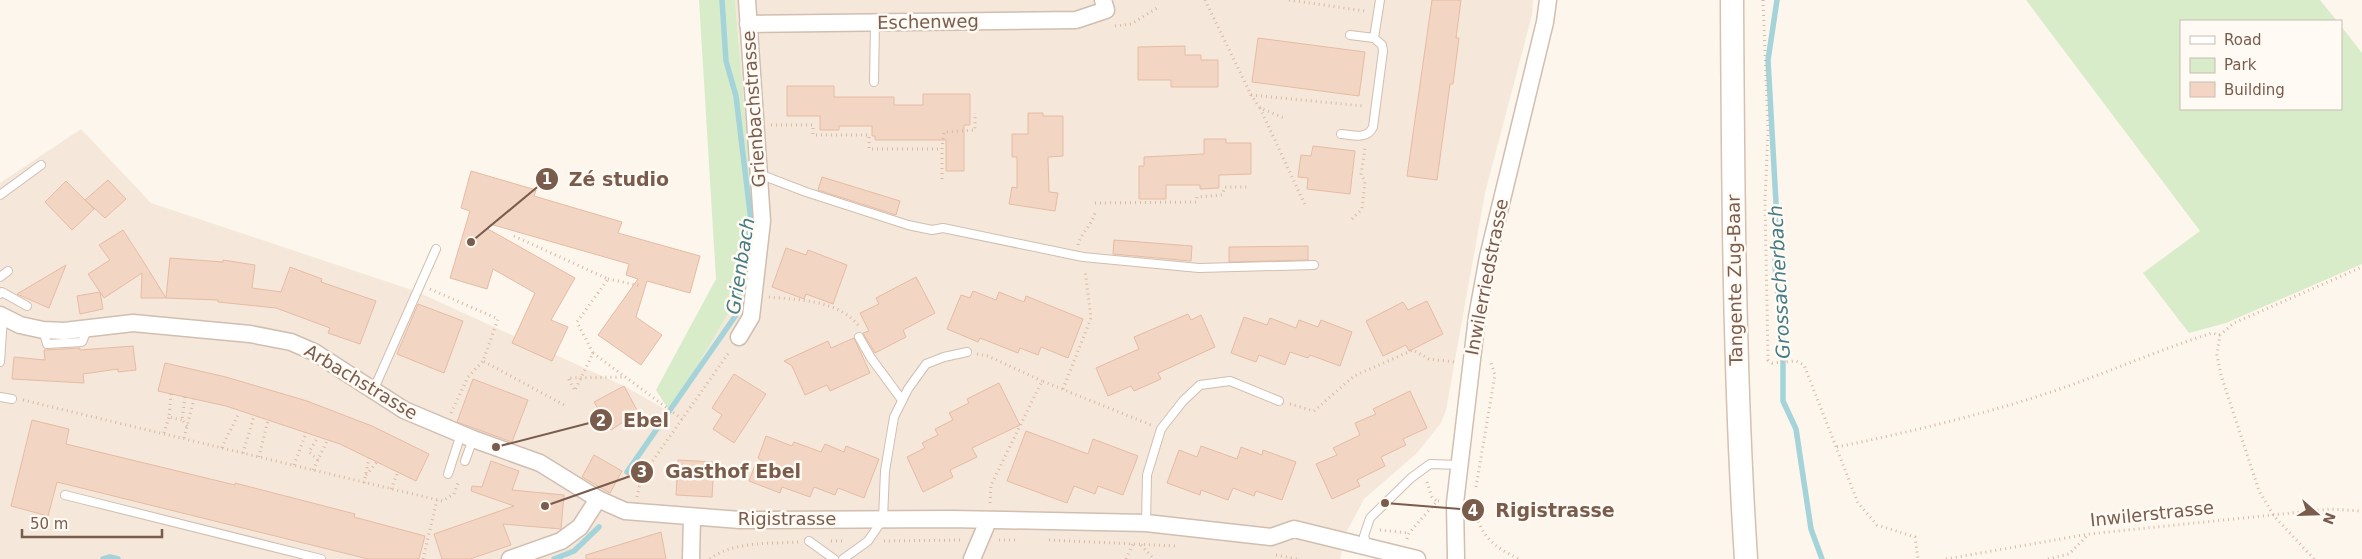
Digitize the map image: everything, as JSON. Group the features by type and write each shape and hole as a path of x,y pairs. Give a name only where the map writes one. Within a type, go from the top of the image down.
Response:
{"main road":[{"name":"Tangente Zug-Baar","path":"1732,0 1738,440 1746,559"}],"street":[{"name":"Grienbachstrasse","path":"739,338 751,317 762,221 747,0"},
{"name":"Inwilerriedstrasse","path":"1456,559 1454,532 1470,364 1488,257 1545,22 1548,0"},
{"name":"Eschenweg","path":"748,24 1076,20 1105,12"},
{"name":"Arbachstrasse","path":"1,324 64,331 142,323 250,334 292,342 314,352 404,410 467,437 540,463 616,508"},
{"path":"510,559 562,540 580,527 598,499"},
{"name":"Rigistrasse","path":"616,508 635,512 740,520 882,519 1146,523 1271,537 1294,529 1417,559"},
{"path":"691,559 692,516"},
{"path":"972,559 988,521"}],"lane":[{"path":"1374,38 1380,0"},
{"path":"874,82 875,22"},
{"path":"1341,134 1366,135 1373,127 1383,51 1382,45 1374,38 1350,35"},
{"path":"0,194 41,166"},
{"path":"760,174 806,192 908,225 932,230 943,228 1080,256 1199,268 1314,266"},
{"path":"373,391 436,249"},
{"path":"0,278 8,271"},
{"path":"1,291 26,306"},
{"path":"0,362 1,324"},
{"path":"862,335 871,358 902,400"},
{"path":"843,559 868,541 882,519 885,472 894,417 902,400 926,364 944,357 967,352"},
{"path":"1146,523 1147,475 1161,429 1183,401 1200,385 1230,381 1279,401"},
{"path":"0,397 12,399"},
{"path":"465,461 467,437"},
{"path":"448,474 467,437"},
{"path":"1366,546 1364,536 1370,518 1411,478 1430,464 1459,465"},
{"path":"66,495 321,559"},
{"path":"809,541 834,559"}],"path":[{"path":"1206,0 1251,94 1260,108 1305,205"},
{"path":"1288,0 1378,13"},
{"path":"1764,0 1768,129 1765,201 1768,360 1772,363 1796,361 1804,365 1858,503 1877,525 1915,537 1918,559"},
{"path":"1105,12 1131,24 1157,8"},
{"path":"1251,94 1376,107"},
{"path":"1260,108 1284,118"},
{"path":"942,179 944,132 975,130 975,113"},
{"path":"756,125 814,125 813,135 869,136 869,148 942,149"},
{"path":"1352,219 1362,208 1365,181 1361,175 1366,135"},
{"path":"1095,203 1196,202 1197,197 1222,196 1225,187 1250,187"},
{"path":"1063,389 1091,318 1080,256 1079,238 1091,225 1095,213"},
{"path":"514,236 608,279 641,286"},
{"path":"2314,559 2274,516 2259,491 2224,385 2218,355 2220,335 2234,323 2362,267"},
{"path":"608,279 576,322 592,353 682,419"},
{"path":"420,284 498,319 483,361 468,377 451,413"},
{"path":"754,295 815,301 849,314 862,335"},
{"path":"1838,448 1930,427 2027,400 2159,350 2212,333 2220,335"},
{"path":"635,512 642,476 739,338"},
{"path":"1279,401 1314,411 1354,376 1413,350 1429,360 1458,363"},
{"path":"967,352 988,356 1042,381 1161,429"},
{"path":"592,353 580,378 624,376"},
{"path":"1475,495 1495,375 1490,361 1490,353"},
{"path":"483,361 566,406"},
{"path":"988,521 991,485 1042,381"},
{"path":"164,434 169,417 170,394"},
{"path":"182,420 185,397"},
{"path":"12,399 35,402 442,502 454,494 465,461"},
{"path":"184,438 194,399"},
{"path":"222,448 227,433 233,428 238,412"},
{"path":"243,453 254,416"},
{"path":"169,417 182,420 187,426"},
{"path":"259,457 268,420"},
{"path":"294,465 306,433"},
{"path":"318,437 309,452 318,460"},
{"path":"313,470 327,441"},
{"path":"364,483 369,458"},
{"path":"366,475 376,462"},
{"path":"391,489 398,472"},
{"path":"628,474 639,485"},
{"path":"423,559 437,500"},
{"path":"1473,505 1479,526 1489,540 1518,559"},
{"name":"Inwilerstrasse","path":"1946,559 2089,534 2330,509 2362,511"},
{"path":"1377,530 1409,533"},
{"path":"2048,559 2069,554 2089,534"},
{"path":"710,559 721,550 754,544 809,541 1022,540"},
{"path":"1040,540 1185,546"},
{"path":"1126,559 1133,544"},
{"path":"1141,544 1154,559"},
{"path":"1275,555 1297,559"}],"shaded area":[{"path":"735,0 1533,0 1532,15 1485,193 1446,410 1441,423 1417,453 1364,499 1347,531 1340,559 0,559 0,183 81,129 151,203 415,291 624,386 670,412 748,280 739,43"}],"green space":[{"path":"699,0 735,0 753,210 748,280 670,412 656,390 716,279"},
{"path":"2026,0 2320,0 2336,20 2180,20 2180,110 2342,110 2342,27 2362,53 2362,264 2226,323 2189,333 2143,273 2200,231"}],"building":[{"path":"1432,0 1461,0 1456,38 1459,38 1453,84 1450,84 1437,180 1407,176"},
{"path":"1258,38 1365,52 1359,96 1252,82"},
{"path":"1185,46 1185,55 1201,55 1201,60 1218,60 1218,87 1171,87 1171,80 1138,80 1138,47"},
{"path":"787,86 834,86 834,97 894,97 894,105 923,105 923,94 970,94 970,125 964,125 964,171 946,171 946,140 875,140 875,136 872,136 872,126 839,126 839,130 820,130 820,116 787,116"},
{"path":"1028,113 1043,113 1043,116 1063,116 1063,156 1048,157 1049,192 1058,193 1055,211 1009,204 1012,187 1017,188 1017,157 1012,157 1012,134 1028,134"},
{"path":"1204,139 1226,139 1226,143 1251,143 1251,174 1219,175 1219,188 1200,189 1200,185 1166,185 1166,199 1139,199 1139,166 1144,166 1144,157 1204,154"},
{"path":"1313,146 1355,151 1350,194 1307,189 1308,178 1298,177 1301,155 1311,156"},
{"path":"471,171 536,190 534,196 622,222 618,233 700,256 690,293 647,281 636,317 662,335 641,365 598,335 638,279 626,275 629,264 490,224 488,229 575,278 551,320 568,327 552,361 512,343 535,293 493,269 487,289 450,278 470,211 461,208"},
{"path":"822,177 900,201 896,215 818,190"},
{"path":"108,180 126,199 105,218 85,200"},
{"path":"66,181 94,209 72,230 45,202"},
{"path":"123,230 166,298 141,298 142,273 104,298 88,274 110,260 99,245"},
{"path":"1114,240 1192,246 1191,261 1113,254"},
{"path":"1308,246 1308,260 1229,262 1229,247"},
{"path":"786,248 806,255 808,250 847,265 833,304 806,294 804,299 772,287"},
{"path":"170,258 223,262 223,260 255,265 252,288 281,292 290,267 322,279 321,282 376,301 360,344 328,333 330,328 276,308 218,302 218,300 166,298"},
{"path":"66,265 49,308 17,294"},
{"path":"916,277 935,313 903,330 906,337 875,353 863,333 869,331 860,313 879,304 876,298"},
{"path":"973,291 996,300 999,292 1024,302 1026,296 1083,319 1068,358 1041,347 1038,355 1020,348 1018,353 980,338 978,342 947,329 961,295 970,298"},
{"path":"100,292 103,309 80,314 77,296"},
{"path":"1427,301 1443,334 1409,351 1406,345 1383,356 1366,321 1403,302 1408,310"},
{"path":"418,304 463,321 444,373 397,354"},
{"path":"1188,314 1191,320 1201,315 1215,347 1158,373 1161,379 1134,391 1131,386 1108,396 1096,368 1139,349 1134,337"},
{"path":"1244,317 1267,325 1270,318 1296,328 1299,320 1318,327 1321,320 1352,332 1340,366 1310,355 1308,358 1290,352 1285,365 1259,355 1256,362 1231,353"},
{"path":"854,338 870,373 830,391 827,385 805,395 792,366 784,361 828,341 831,348"},
{"path":"133,346 136,370 118,372 118,369 83,374 84,383 12,379 14,357 45,360 44,350 80,348 80,350"},
{"path":"165,363 226,377 307,401 372,426 429,454 416,481 340,444 226,406 158,391"},
{"path":"734,374 766,394 734,443 713,429 722,415 712,408"},
{"path":"473,379 528,400 512,442 457,422"},
{"path":"999,383 1020,425 972,448 977,457 950,470 953,477 923,492 907,457 925,448 922,443 938,435 935,429 953,420 949,413 969,403 967,399"},
{"path":"624,386 638,412 611,430 594,402"},
{"path":"1410,391 1427,428 1403,439 1406,445 1381,457 1385,466 1357,480 1360,486 1332,499 1316,464 1337,455 1333,448 1360,435 1355,423 1376,414 1373,409"},
{"path":"32,420 69,429 66,444 235,485 235,483 355,514 354,517 425,536 419,559 368,559 57,482 48,516 11,506"},
{"path":"1026,431 1088,454 1093,439 1138,456 1123,495 1098,486 1095,494 1074,486 1067,503 1007,481"},
{"path":"766,436 792,446 794,442 821,452 825,444 844,452 846,446 879,459 864,498 838,488 835,495 814,487 810,497 782,487 780,493 749,481 755,465 768,465 758,458"},
{"path":"1201,446 1237,459 1241,447 1262,455 1263,450 1296,462 1282,500 1256,491 1254,496 1233,488 1228,500 1201,490 1200,495 1167,483 1179,450 1197,457"},
{"path":"594,455 622,471 610,493 582,477"},
{"path":"678,460 714,462 712,497 676,495"},
{"path":"491,461 519,471 512,490 564,495 561,529 503,524 511,545 470,559 442,559 434,534 514,506 471,491 472,486 482,487"},
{"path":"661,532 666,559 586,559 586,555"}],"waterway":[{"name":"Grienbach","path":"627,472 736,315 751,221 736,96 726,61 722,0"},
{"name":"Grossacherbach","path":"1777,0 1768,60 1776,203 1775,267 1783,344 1783,401 1796,429 1811,529 1822,559"},
{"name":"Grienbach","path":"554,559 574,551 599,527"},
{"name":"Grienbach","path":"103,559 110,557 118,559"}],"place":[{"name":"Zé studio","path":"471,242"},
{"name":"Ebel","path":"496,447"},
{"name":"Rigistrasse","path":"1385,503"},
{"name":"Gasthof Ebel","path":"545,506"}]}
